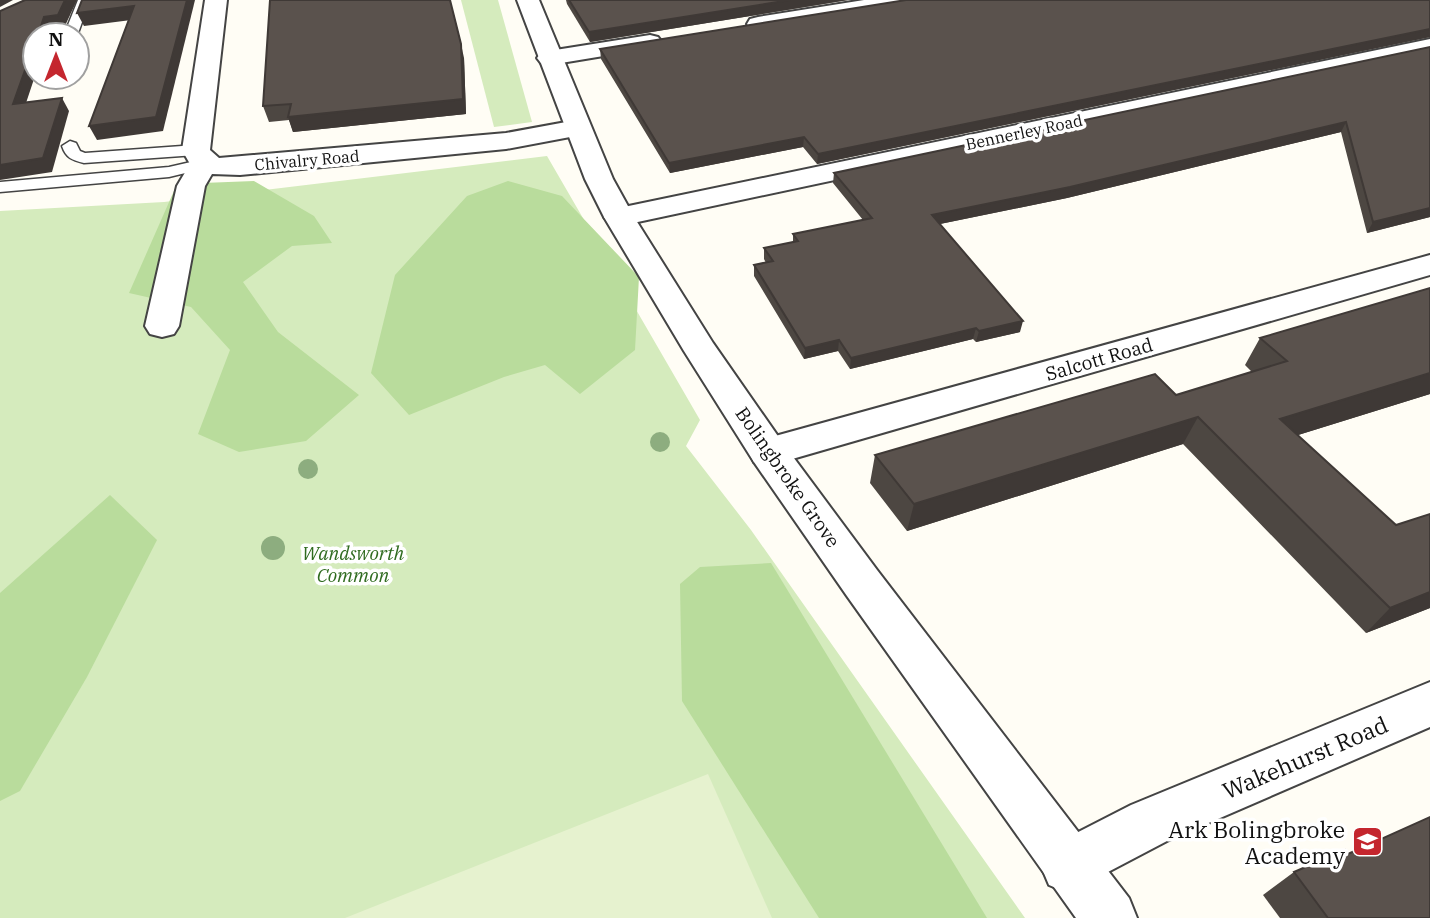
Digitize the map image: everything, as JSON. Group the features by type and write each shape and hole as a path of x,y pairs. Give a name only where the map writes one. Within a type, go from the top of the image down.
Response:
{"street":[{"path":"162,326 191,186 200,157 216,0"},
{"name":"Bolingbroke Grove","path":"528,0 577,128 619,217 701,351 768,452 1109,918"},
{"path":"731,29 904,0"},
{"path":"549,58 678,38"},
{"name":"Bennerley Road","path":"619,217 1430,46"},
{"name":"Chivalry Road","path":"200,157 224,167 506,141 577,128"},
{"name":"Salcott Road","path":"768,452 1430,265"},
{"name":"Wakehurst Road","path":"1069,866 1149,823 1430,704"}],"lane":[{"path":"77,21 85,0"},
{"path":"70,146 73,154 84,158 200,157"},
{"path":"0,187 169,172 200,157"}],"green space":[{"path":"461,0 498,0 532,122 494,127"},
{"name":"Wandsworth Common","path":"547,156 700,420 686,446 751,530 1025,918 0,918 0,211 164,202"},
{"path":"254,181 314,216 332,243 292,246 243,282 278,332 359,395 306,441 239,452 198,434 230,350 191,307 129,293 177,184"},
{"path":"508,181 562,196 639,277 635,350 580,394 545,365 504,377 409,415 371,373 395,275 467,196"},
{"path":"110,495 157,540 87,677 20,791 0,801 0,593"},
{"path":"771,563 987,918 819,918 682,701 680,584 700,567"},
{"path":"708,774 772,918 345,918"}],"building":[{"path":"25,0 65,0 58,15 44,17 43,21 21,21 21,81 13,104 62,98 43,158 0,165 0,11"},
{"path":"82,0 187,0 156,117 89,126 134,6 77,13"},
{"path":"270,0 450,0 461,44 463,99 288,117 291,104 263,106"},
{"path":"569,0 790,0 589,32"},
{"path":"906,0 1430,0 1430,29 818,154 804,137 669,163 600,49"},
{"path":"1430,47 1430,208 1373,222 1346,122 1070,187 932,215 1023,321 979,331 976,328 851,358 839,340 805,348 754,265 773,261 764,248 798,241 793,234 872,218 834,173"},
{"path":"1430,288 1430,373 1280,419 1396,525 1430,514 1430,592 1390,608 1198,417 914,504 875,455 1155,374 1176,395 1287,361 1260,338"},
{"name":"Ark Bolingbroke Academy","path":"1430,817 1430,918 1328,918 1294,872 1345,850 1348,854"}],"place":[{"name":"Ark Bolingbroke Academy","path":"1368,842"}]}
